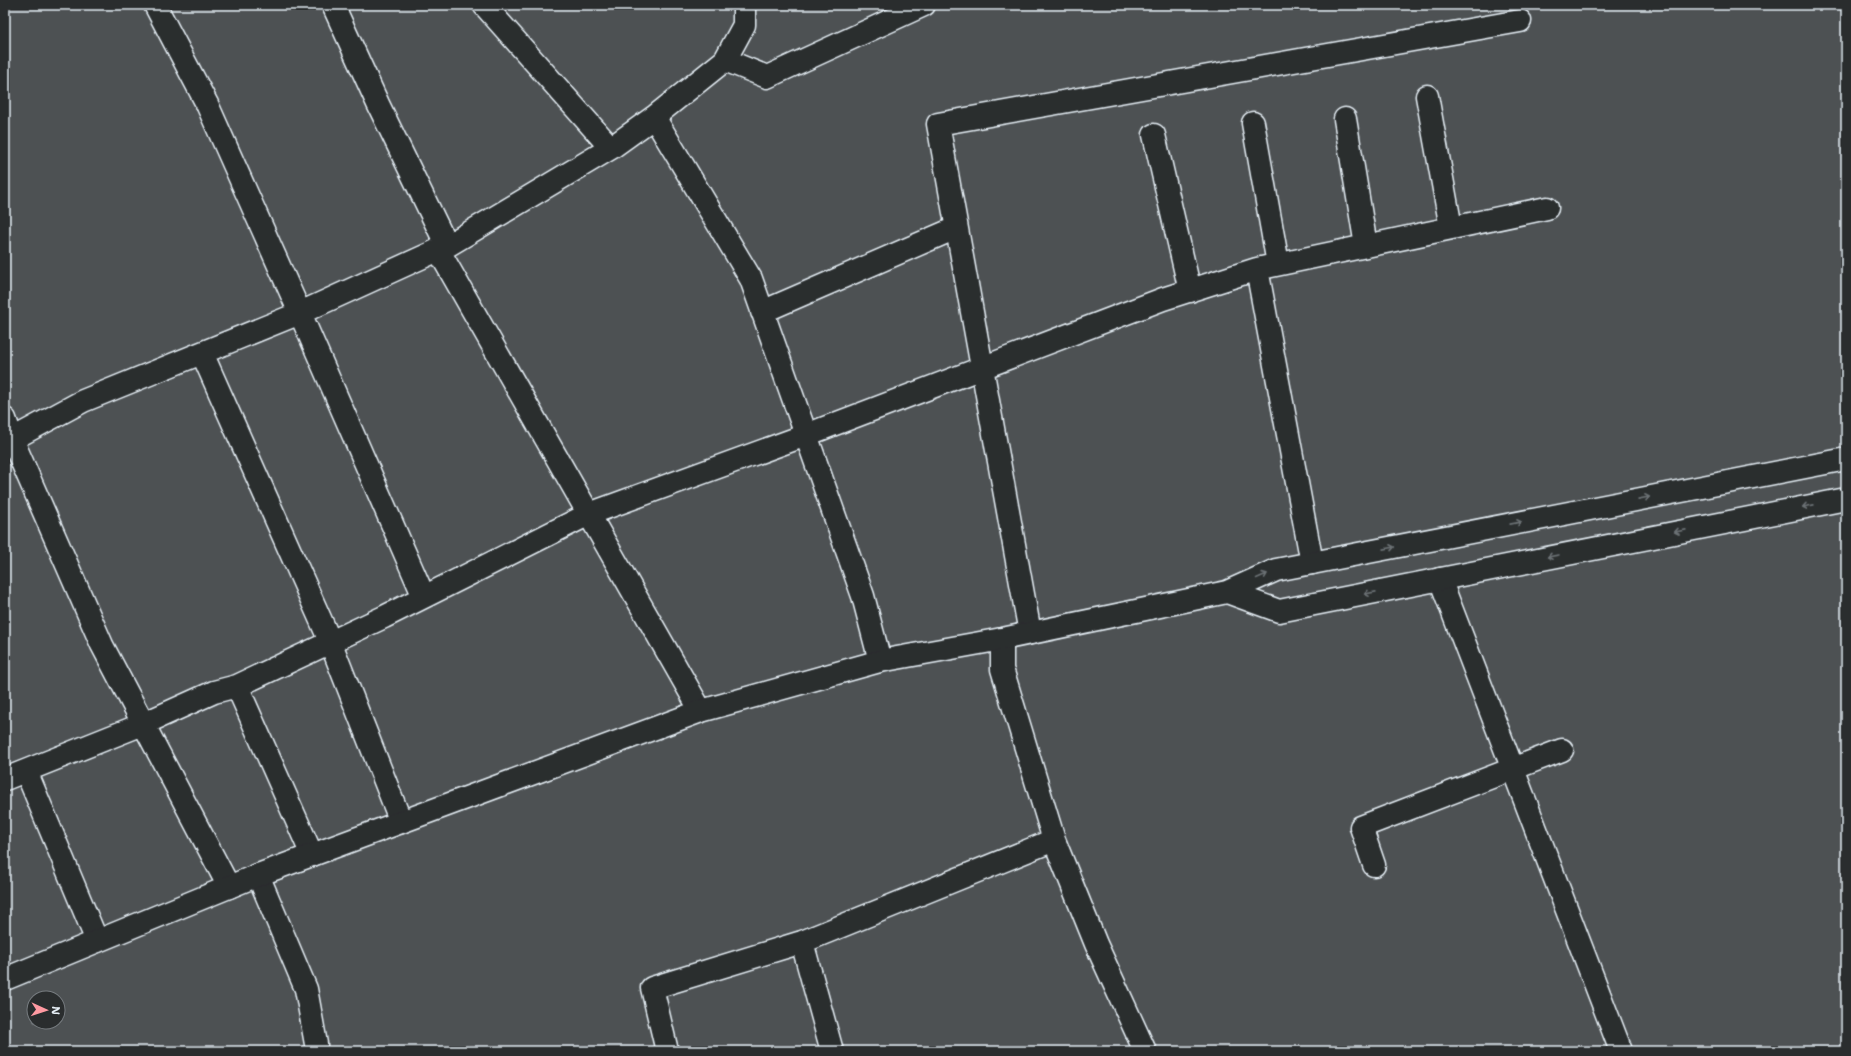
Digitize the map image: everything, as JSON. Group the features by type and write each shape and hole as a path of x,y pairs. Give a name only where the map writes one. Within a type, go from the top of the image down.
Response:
{"street":[{"path":"155,5 206,104 300,313 424,597"},
{"path":"333,5 443,249 589,514 701,711"},
{"path":"484,5 611,148"},
{"path":"8,441 83,401 300,313 443,249 611,148 654,118 725,60 744,25 744,5"},
{"path":"725,60 767,77 924,5"},
{"path":"1030,634 938,124 1520,21"},
{"path":"1427,96 1451,228"},
{"path":"654,118 751,279 863,596 880,661"},
{"path":"1345,119 1366,246"},
{"path":"1253,124 1278,264"},
{"path":"1154,135 1190,291"},
{"path":"5,779 143,724 214,692 237,686 424,597 589,514 806,435 1163,300 1257,269 1547,208"},
{"path":"762,312 956,228"},
{"path":"1257,269 1312,563"},
{"path":"202,353 330,641 402,822"},
{"path":"5,419 8,441 102,645 228,887"},
{"path":"5,979 258,875 701,711 880,661 1030,634 1227,592 1276,570 1846,459"},
{"path":"1227,592 1279,611 1846,499"},
{"path":"1440,579 1621,1051"},
{"path":"1002,639 1002,670 1054,840 1096,944 1145,1051"},
{"path":"237,686 312,855"},
{"path":"1374,865 1361,827 1562,750"},
{"path":"26,770 97,941"},
{"path":"667,1051 652,988 802,942 1054,840"},
{"path":"258,875 306,989 316,1051"},
{"path":"802,942 832,1051"}],"shaded area":[{"path":"5,5 1846,5 1846,1051 5,1051"}]}
